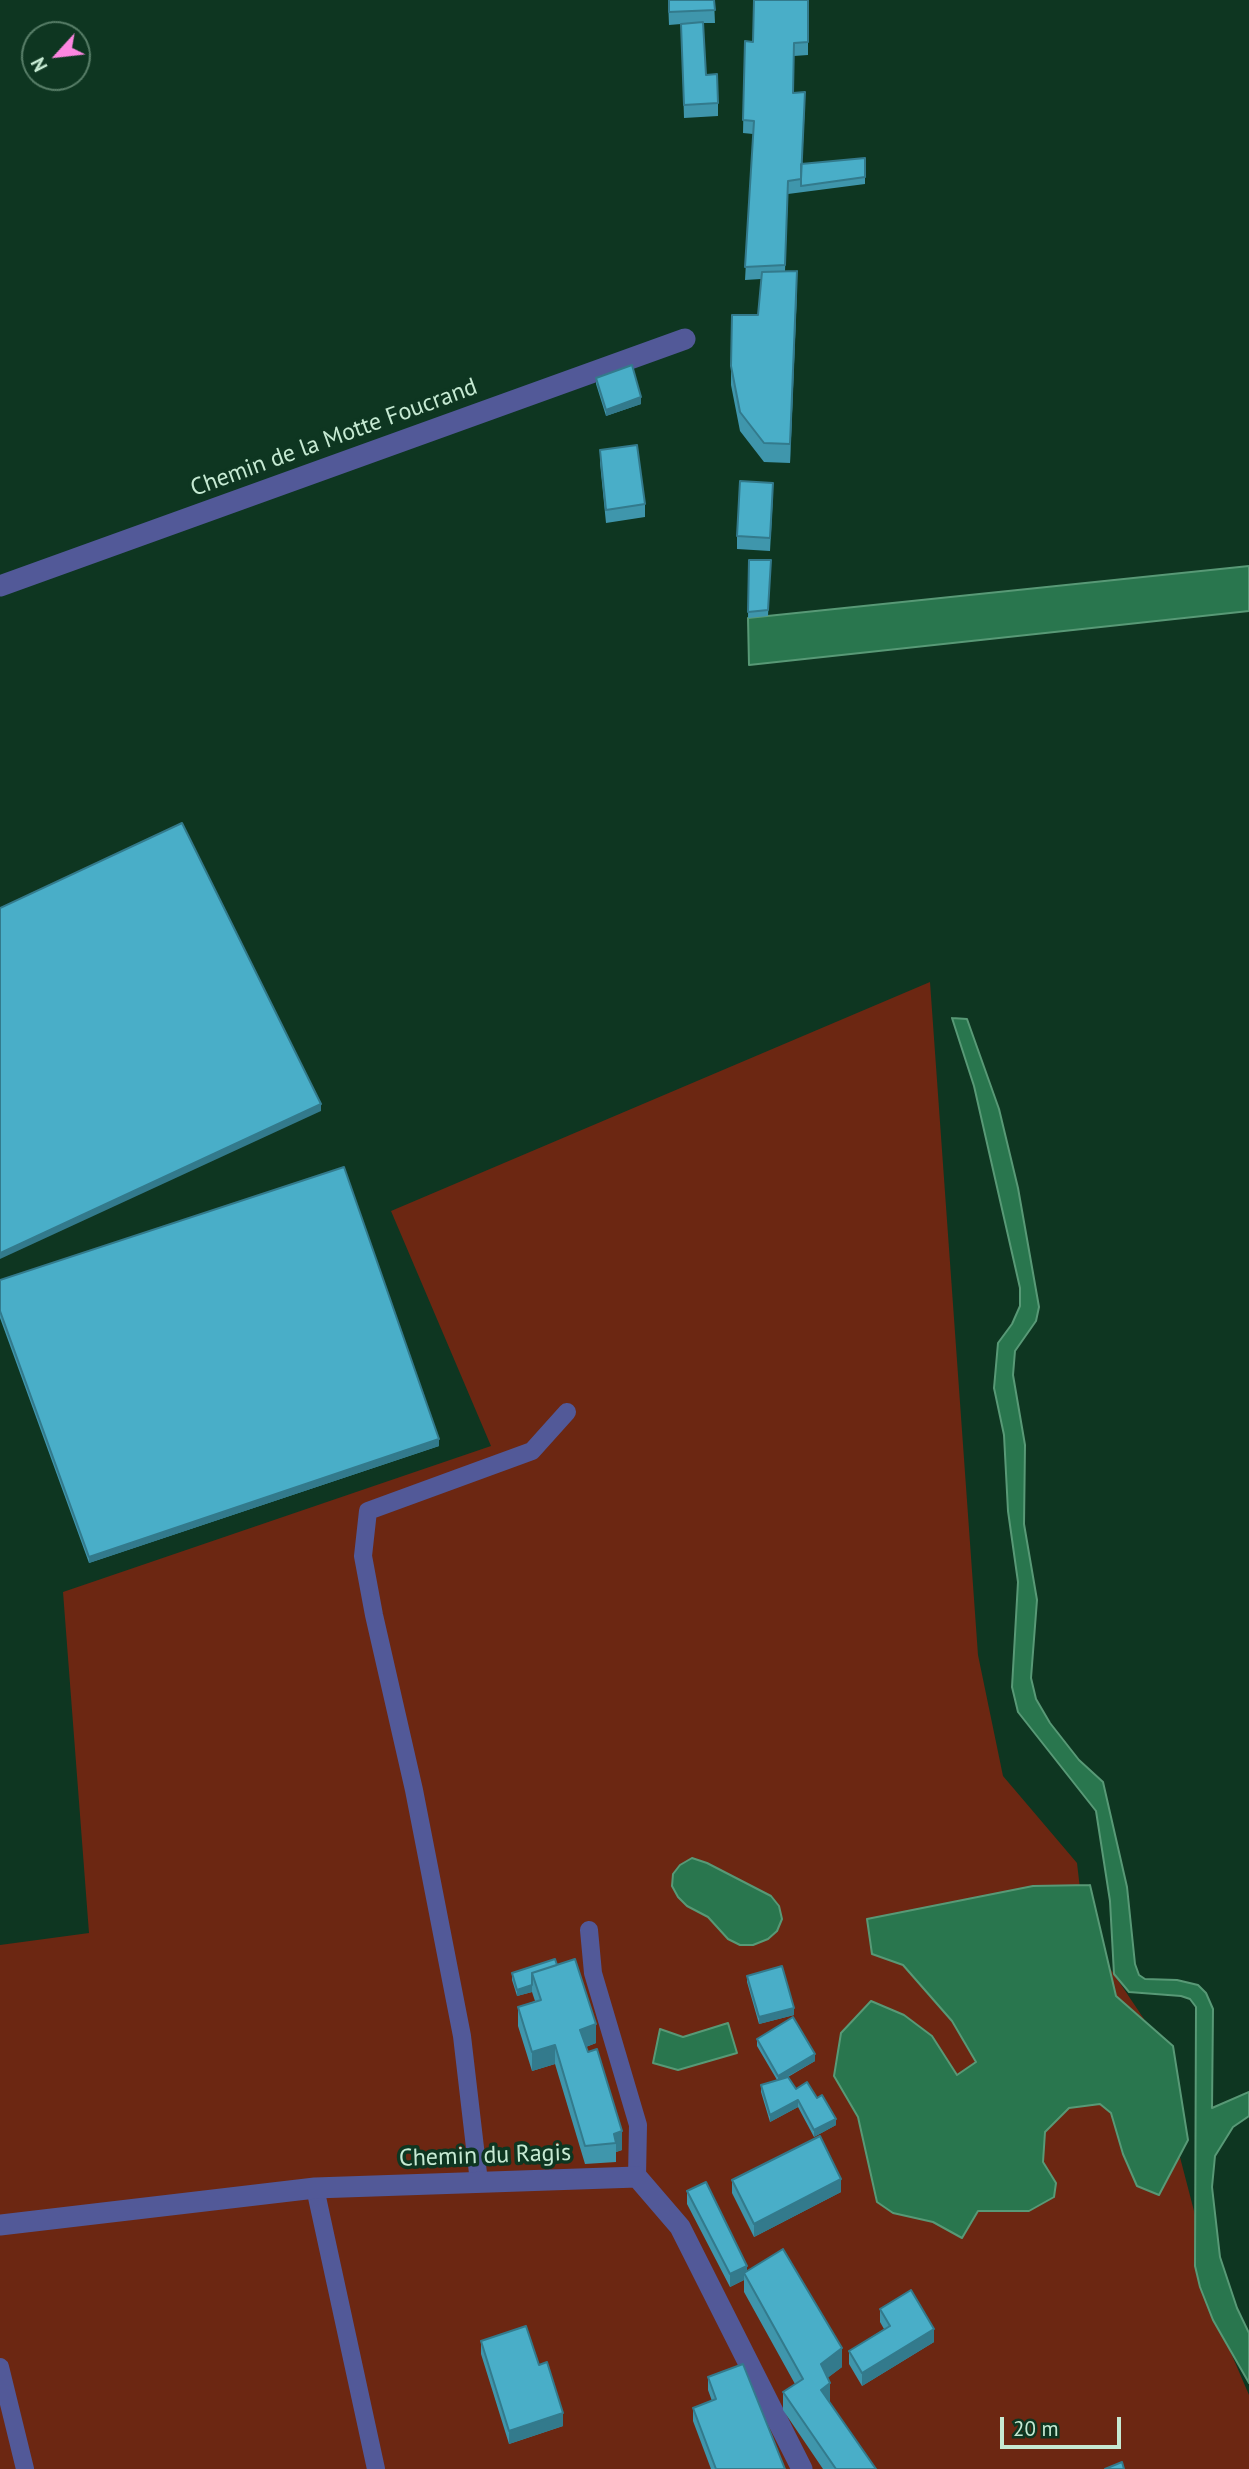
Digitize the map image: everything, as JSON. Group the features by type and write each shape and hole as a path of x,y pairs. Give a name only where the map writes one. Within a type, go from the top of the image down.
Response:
{"street":[{"name":"Chemin de la Motte Foucrand","path":"0,586 685,339"},
{"name":"Chemin du Ragis","path":"0,2225 315,2188 637,2177"},
{"path":"637,2177 680,2227 802,2469"}],"lane":[{"path":"479,2182 462,2036 412,1777 374,1615 363,1556 364,1544 368,1511 533,1451 567,1412"},
{"path":"589,1930 593,1973 638,2126 637,2177"},
{"path":"315,2188 376,2469"},
{"path":"0,2367 25,2469"}],"shaded area":[{"path":"1249,566 1249,611 749,665 748,618"},
{"path":"930,982 978,1655 1003,1776 1077,1863 1085,1931 1144,2019 1231,2353 1249,2395 1249,2469 0,2469 0,1945 89,1933 63,1592 491,1446 391,1211"},
{"path":"952,1018 967,1019 999,1109 1018,1188 1039,1307 1036,1321 1015,1351 1013,1375 1025,1445 1024,1524 1037,1600 1031,1678 1036,1699 1050,1723 1079,1760 1103,1782 1127,1887 1135,1964 1139,1975 1145,1979 1177,1980 1198,1985 1206,1993 1213,2009 1212,2108 1249,2092 1249,2116 1233,2127 1215,2156 1212,2187 1220,2257 1237,2308 1249,2333 1249,2383 1213,2320 1195,2266 1196,2007 1190,1999 1181,1996 1129,1992 1114,1974 1110,1901 1096,1811 1018,1712 1012,1687 1018,1582 1008,1511 1004,1435 994,1388 998,1343 1012,1324 1020,1306 1020,1288 974,1086"},
{"path":"692,1858 771,1896 779,1906 782,1919 777,1931 768,1939 753,1945 740,1945 728,1939 708,1917 687,1906 672,1886 673,1874 680,1865"},
{"path":"1090,1885 1116,1996 1173,2046 1188,2140 1159,2195 1137,2186 1123,2154 1111,2113 1100,2104 1069,2108 1045,2132 1043,2162 1056,2183 1054,2197 1029,2211 978,2211 962,2238 933,2222 893,2213 877,2202 858,2117 834,2076 841,2033 871,2001 904,2015 932,2036 957,2075 976,2062 952,2021 903,1965 872,1954 867,1919 1033,1886"},
{"path":"728,2023 737,2053 678,2070 653,2063 660,2029 683,2037"}],"building":[{"path":"669,0 714,0 715,10 669,12"},
{"path":"754,0 808,0 808,42 794,43 793,93 805,92 801,179 788,181 785,265 745,267 754,121 743,120 745,41 753,42"},
{"path":"703,22 706,75 717,74 718,103 684,105 681,24"},
{"path":"865,158 865,177 801,186 801,164"},
{"path":"797,271 790,444 764,443 740,412 731,366 732,315 758,315 762,272"},
{"path":"632,365 641,397 606,410 596,378"},
{"path":"637,445 645,504 606,510 600,450"},
{"path":"740,481 773,483 770,538 737,536"},
{"path":"749,560 771,560 768,610 748,612"},
{"path":"182,823 321,1104 0,1253 0,908"},
{"path":"344,1167 439,1439 89,1557 0,1311 0,1280"},
{"path":"555,1959 557,1965 532,1973 532,1985 517,1990 512,1973"},
{"path":"575,1959 596,2024 580,2030 588,2052 597,2049 622,2131 614,2134 616,2143 585,2146 555,2045 532,2052 518,2007 541,2000 532,1973"},
{"path":"782,1966 794,2008 759,2017 747,1976"},
{"path":"793,2017 815,2054 778,2076 757,2039"},
{"path":"788,2077 796,2089 807,2082 817,2098 822,2095 836,2119 814,2130 798,2100 770,2115 761,2085"},
{"path":"820,2136 841,2179 754,2224 732,2180"},
{"path":"706,2182 747,2266 730,2274 687,2191"},
{"path":"783,2249 842,2348 821,2364 830,2383 821,2390 876,2469 836,2469 783,2392 803,2379 744,2273"},
{"path":"911,2290 934,2329 862,2373 849,2351 890,2326 880,2309"},
{"path":"526,2326 539,2365 547,2362 563,2413 509,2431 481,2341"},
{"path":"743,2364 785,2469 716,2469 693,2408 716,2399 708,2377"},
{"path":"1122,2462 1124,2469 1105,2469"}]}
